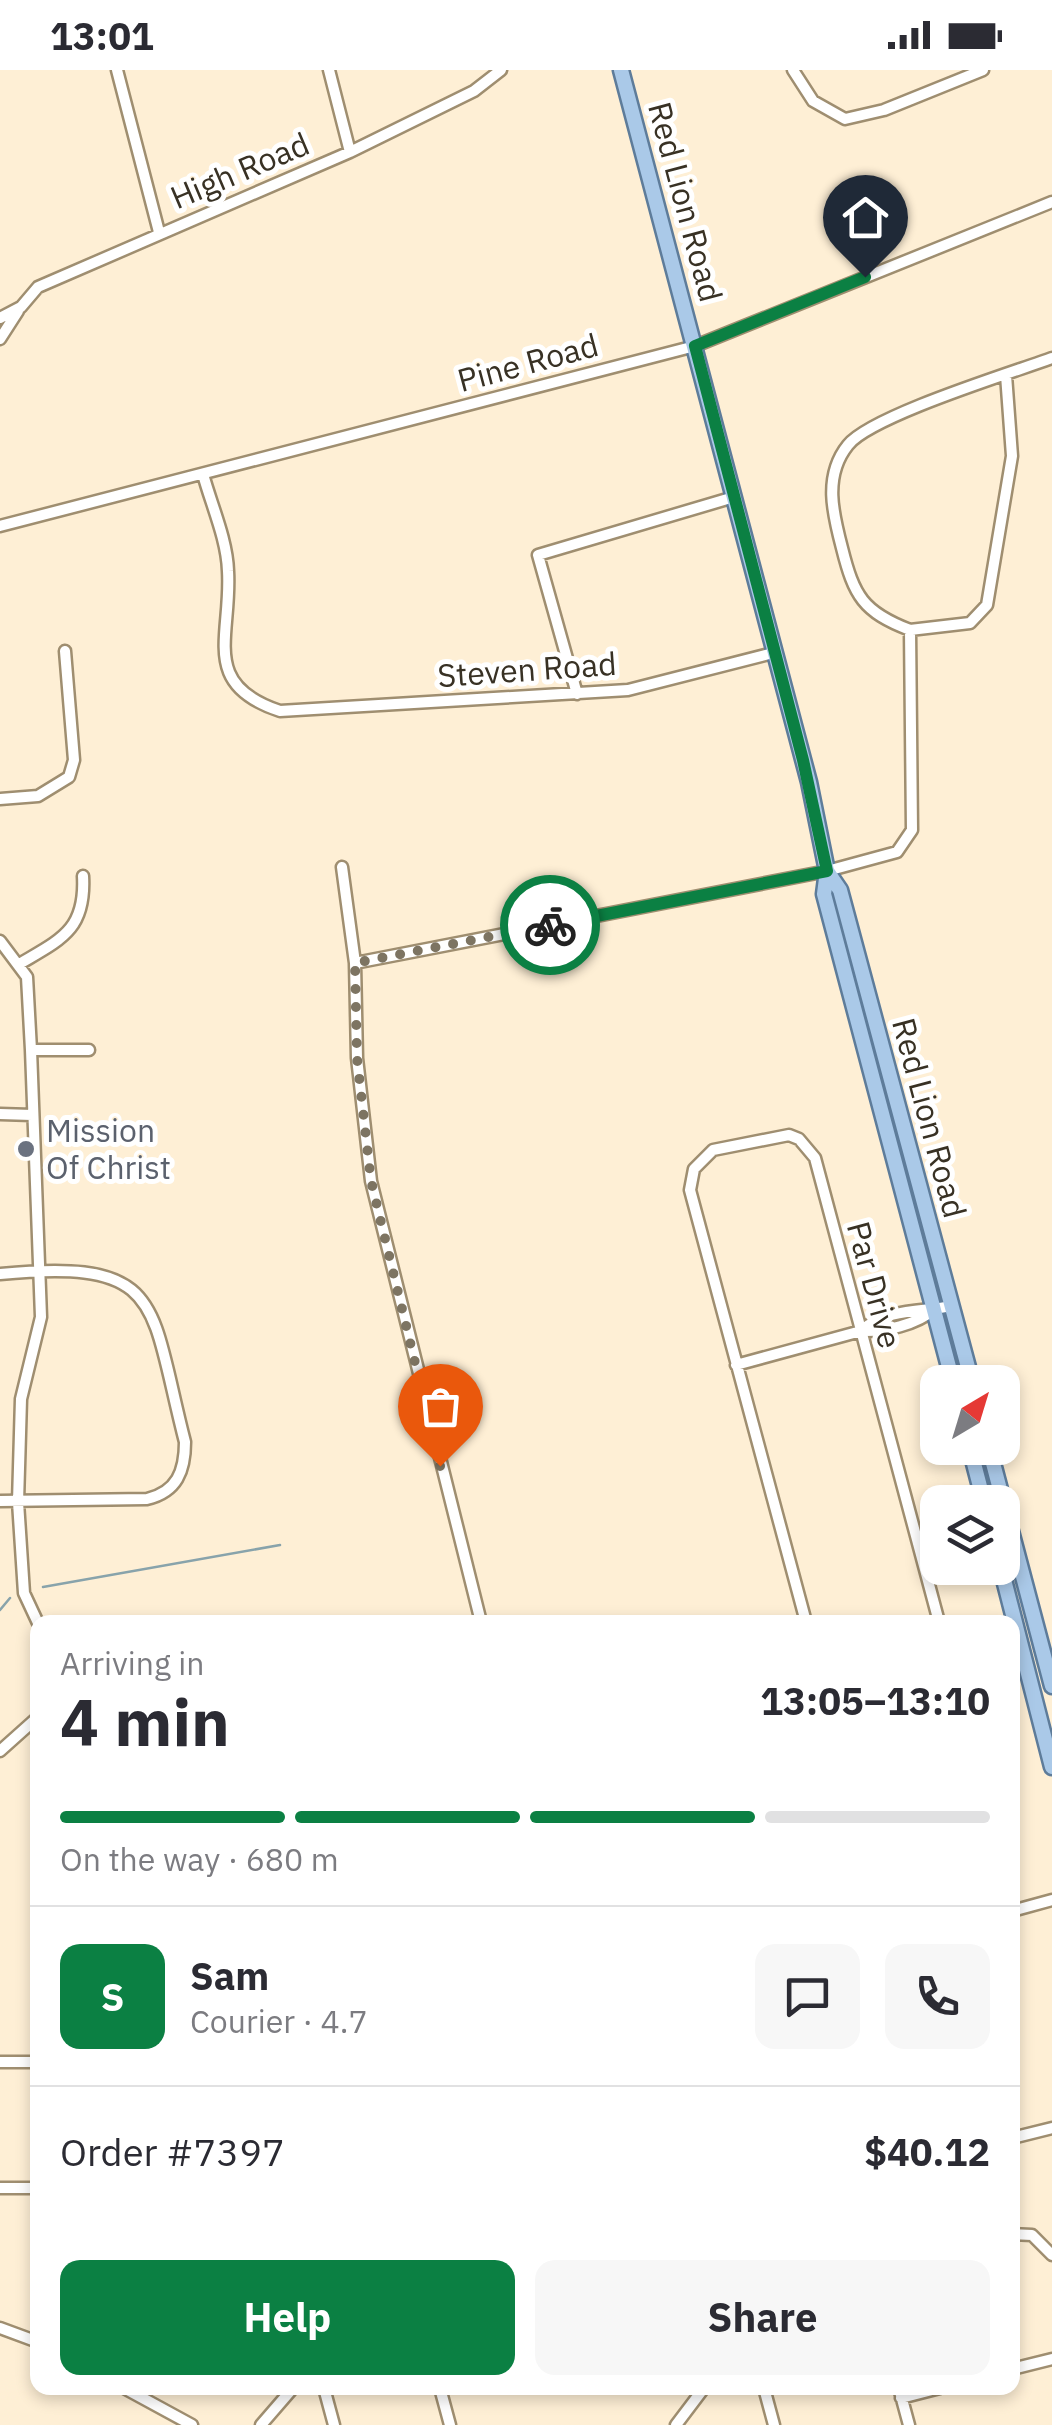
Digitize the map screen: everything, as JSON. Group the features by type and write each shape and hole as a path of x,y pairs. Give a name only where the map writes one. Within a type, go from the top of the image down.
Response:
{"main road":[{"name":"Red Lion Road","path":"621,70 827,871 840,890 968,1365"},
{"name":"Red Lion Road","path":"827,871 824,894 950,1365"},
{"path":"994,1465 1052,1686"},
{"path":"1005,1585 1013,1615"},
{"path":"1020,1642 1052,1767"}],"street":[{"path":"117,70 158,232"},
{"path":"329,70 350,152"},
{"name":"High Road","path":"0,318 21,307 38,287 350,152 474,91 501,70"},
{"path":"793,70 813,101 845,118 884,110 983,70"},
{"name":"Pine Road","path":"0,526 695,346 1052,202"},
{"path":"0,339 21,307"},
{"path":"1006,376 1012,456 987,606 970,623 910,630 876,617 862,602 848,571 830,500 848,444 884,422 1052,358"},
{"name":"Steven Road","path":"203,474 228,566 222,639 227,666 238,690 280,711 628,690 773,653"},
{"path":"577,694 538,555 734,498"},
{"path":"355,963 827,871 897,852 912,830 910,630"},
{"path":"0,800 38,796 68,778 74,760 65,651"},
{"path":"342,867 355,963 357,1058 371,1181 479,1615"},
{"path":"21,963 62,939 78,920 84,900 83,876"},
{"path":"0,941 21,963 27,977 31,1050 41,1317 21,1400 18,1502 24,1593 34,1615"},
{"path":"31,1050 89,1050"},
{"path":"0,1114 32,1115"},
{"name":"Par Drive","path":"736,1366 690,1190 694,1169 713,1150 780,1135 799,1140 815,1158 937,1615"},
{"path":"0,1274 42,1270 98,1272 134,1288 152,1314 185,1442 182,1474 161,1496 0,1501"},
{"path":"804,1615 736,1366 861,1331 878,1332 952,1306"},
{"path":"0,1752 30,1724"},
{"path":"1020,1909 1052,1900"},
{"path":"0,2062 30,2062"},
{"path":"1020,2136 1052,2128"},
{"path":"0,2188 30,2188"},
{"path":"1020,2235 1038,2238 1052,2255"},
{"path":"0,2328 30,2339"},
{"path":"1020,2367 1052,2359"},
{"path":"137,2395 192,2425"},
{"path":"262,2425 287,2395"},
{"path":"326,2395 334,2425"},
{"path":"442,2395 450,2425"},
{"path":"676,2425 699,2395"},
{"path":"766,2395 774,2425"},
{"path":"901,2395 908,2425"}],"waterway":[{"path":"43,1587 280,1545"},
{"path":"0,1610 10,1598"}],"way so far":[{"path":"440,1466 371,1181 357,1058 355,963 550,925"}],"place":[{"name":"Mission Of Christ","path":"26,1149"}],"route":[{"path":"550,925 827,871 803,760 695,346 865,277"}]}
